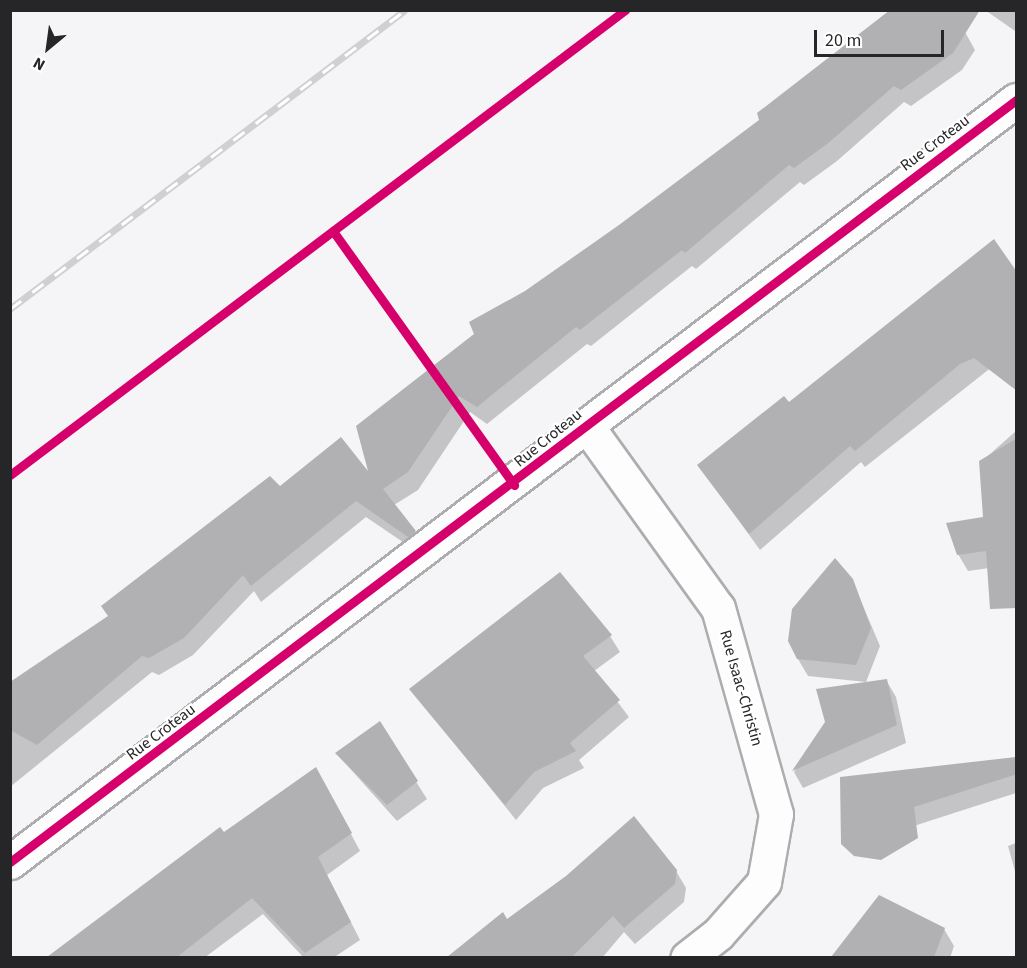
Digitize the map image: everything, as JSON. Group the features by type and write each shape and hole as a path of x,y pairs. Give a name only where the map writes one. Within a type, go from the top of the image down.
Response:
{"street":[{"name":"Rue Croteau","path":"10,862 1017,100"},
{"name":"Rue Isaac-Christin","path":"587,426 718,608 776,814 764,882 718,934 687,957"}],"building":[{"path":"890,10 980,10 953,53 901,90 894,86 827,144 794,168 789,165 685,253 682,250 580,330 576,327 477,407 459,396 408,472 383,489 416,531 408,537 356,501 251,586 243,575 184,638 149,658 142,656 37,745 10,730 10,682 108,616 101,606 270,476 280,486 341,437 368,471 356,426 474,334 469,322 525,291 619,225 759,120 757,113"},
{"path":"994,239 1017,272 1017,391 974,358 960,364 855,451 850,446 749,534 697,465 784,396 789,402"},
{"path":"1017,438 1017,608 990,609 986,551 957,555 946,523 983,517 979,461"},
{"path":"835,558 853,579 871,628 856,665 797,659 788,641 792,609"},
{"path":"560,572 612,635 583,656 620,700 570,743 576,751 534,772 505,805 409,689"},
{"path":"887,679 897,725 792,771 825,722 816,689"},
{"path":"380,721 418,781 387,805 335,753"},
{"path":"1016,757 1017,774 914,807 918,838 881,860 854,856 841,844 840,777"},
{"path":"316,767 352,833 318,857 351,922 305,953 252,898 177,957 47,957 220,827 224,832"},
{"path":"634,816 677,870 675,884 624,928 613,916 572,957 447,957 503,912 507,919 566,876"},
{"path":"879,895 945,928 934,957 831,957"}],"railway":[{"path":"10,309 406,10"}],"cycle path":[{"path":"10,475 625,10"},
{"path":"10,862 1016,100"},
{"path":"333,231 514,485"}]}
